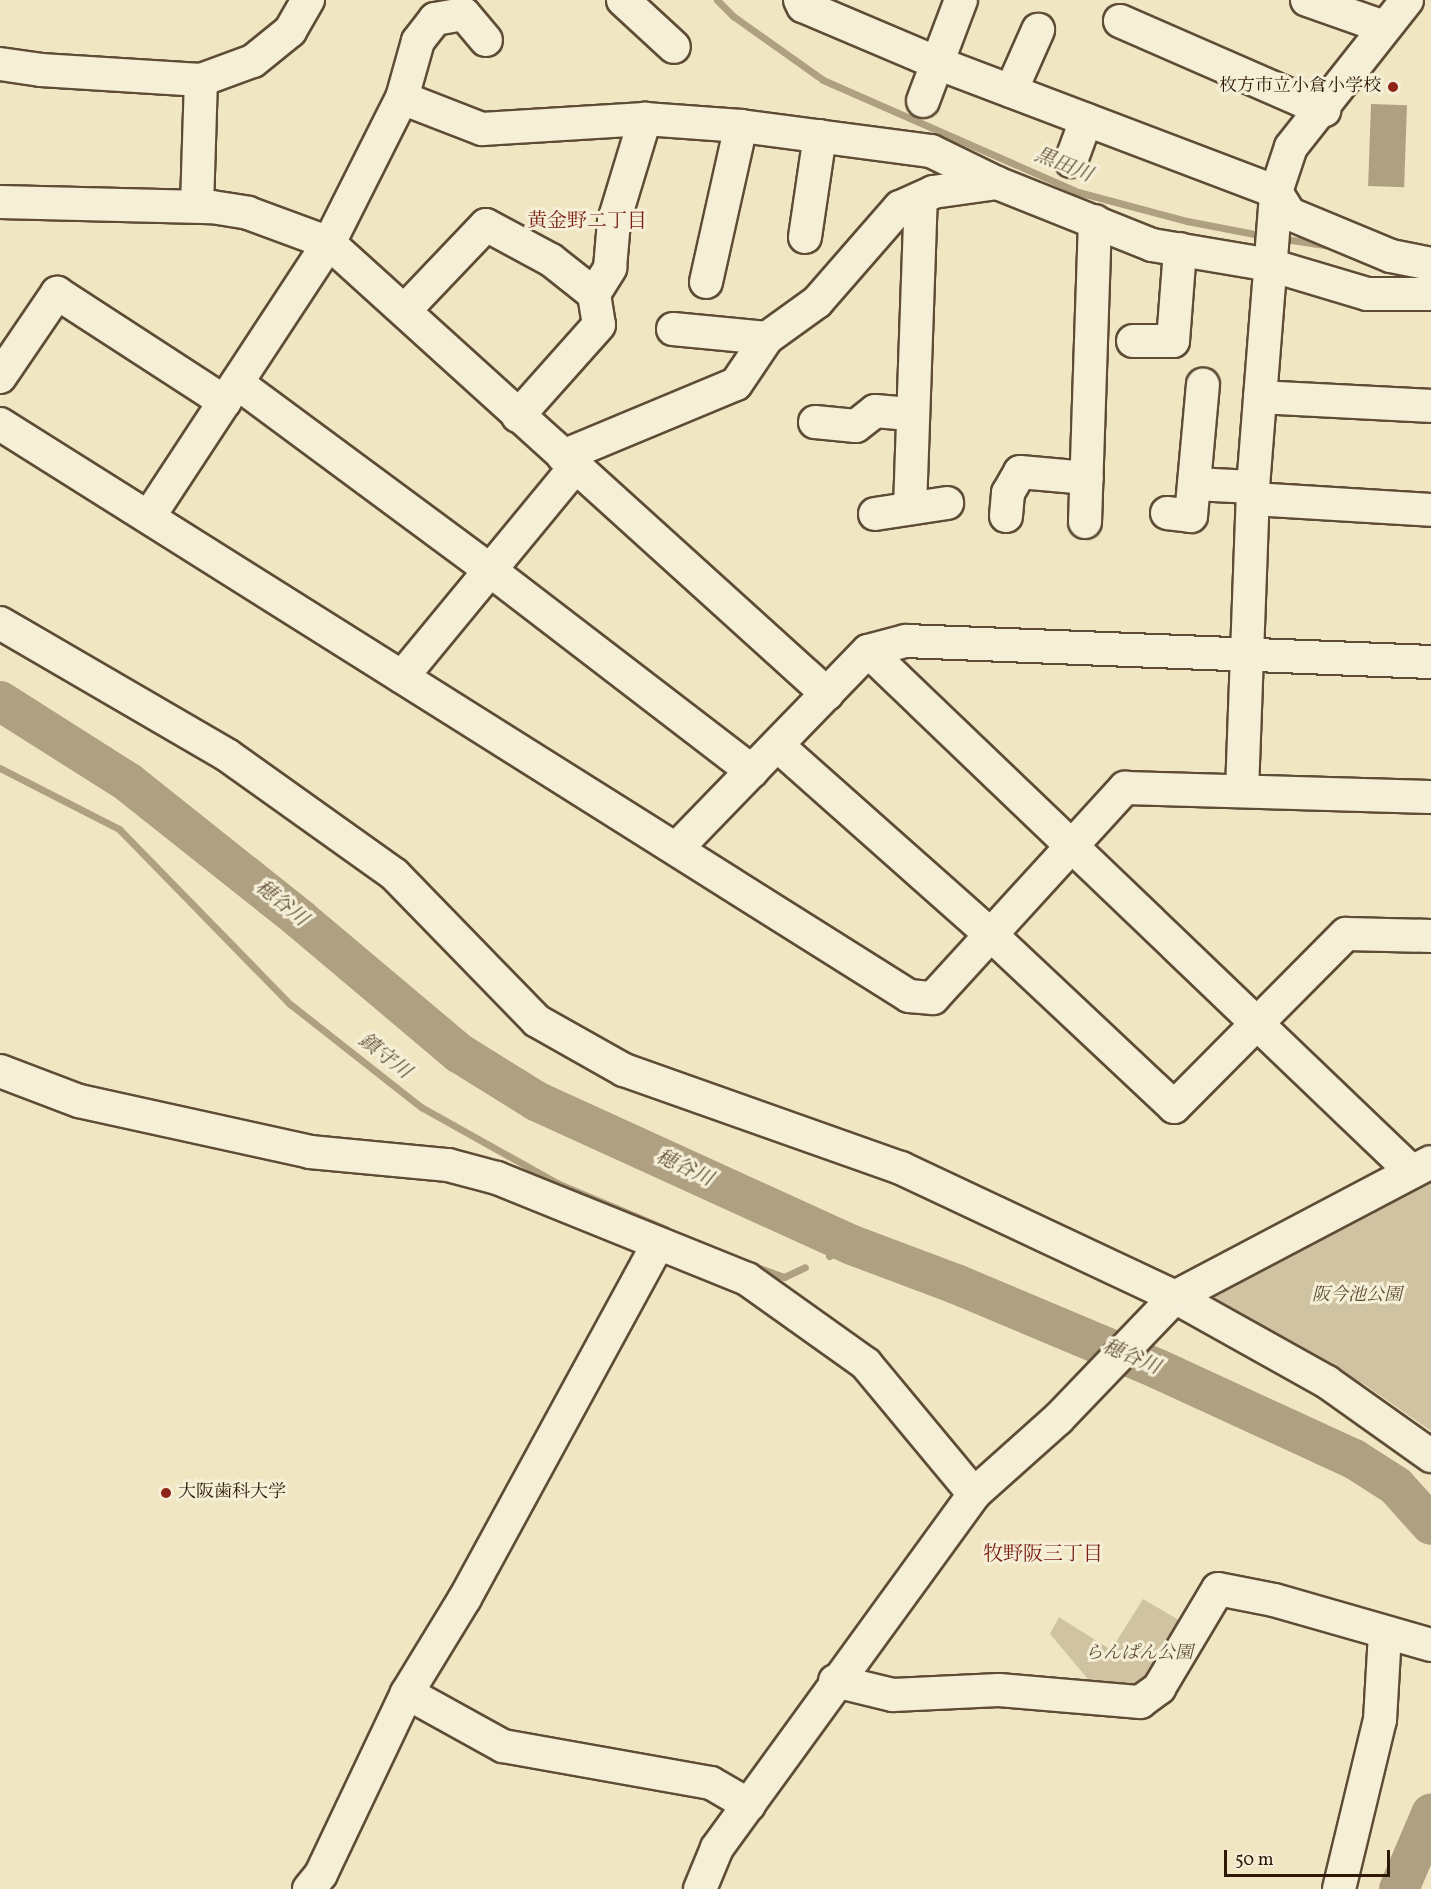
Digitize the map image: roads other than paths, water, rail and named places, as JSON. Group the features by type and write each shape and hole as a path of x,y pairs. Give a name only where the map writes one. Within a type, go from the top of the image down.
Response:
{"street":[{"path":"0,64 41,70 201,80 253,61 290,31 308,0"},
{"path":"623,0 674,47"},
{"path":"800,0 803,6 937,63 1276,192 1290,214 1391,256 1431,264"},
{"path":"923,101 961,0"},
{"path":"1306,0 1384,27"},
{"path":"1242,791 1250,652 1253,493 1276,192 1291,147 1324,110 1384,27 1407,0"},
{"path":"150,515 329,243 402,98 418,41 435,19 464,14 486,40"},
{"path":"1120,21 1324,110"},
{"path":"1011,91 1038,30"},
{"path":"197,206 201,80"},
{"path":"402,98 482,129 645,119 741,126 931,151 997,183 1152,245 1180,249 1272,248 1367,294 1431,294"},
{"path":"518,416 599,325 594,294 610,268 614,221 645,119"},
{"path":"1071,162 1086,120"},
{"path":"706,282 741,126"},
{"path":"805,237 820,136"},
{"path":"402,677 491,571 569,462 736,384 767,338 817,302 900,207 933,192 997,183"},
{"path":"910,508 921,198"},
{"path":"0,202 197,206 248,213 329,243 827,694"},
{"path":"1085,522 1095,221"},
{"path":"405,310 486,225 551,260 594,294"},
{"path":"1133,341 1173,341 1180,249"},
{"path":"0,377 57,293 231,392 491,571 752,771"},
{"path":"673,329 767,338"},
{"path":"1167,513 1191,516 1203,386"},
{"path":"1260,397 1431,406"},
{"path":"815,422 856,426 875,411 914,414"},
{"path":"0,424 150,515 402,677 909,996 933,998 1070,844 1125,788 1431,797"},
{"path":"999,500 1020,472 1087,478"},
{"path":"1194,484 1253,493 1431,510"},
{"path":"875,514 947,503"},
{"path":"0,623 227,755 394,874 537,1021 624,1070 902,1168 1175,1297 1327,1382 1431,1456"},
{"path":"677,848 868,651 906,641 1250,652 1431,662"},
{"path":"700,1889 717,1848 836,1681 974,1494 1058,1419 1175,1297 1421,1167 1257,1023 868,651"},
{"path":"777,745 989,933 1174,1107 1346,934 1425,942"},
{"path":"0,1071 79,1101 310,1152 448,1164 497,1178 747,1279 866,1364 974,1494"},
{"path":"309,1889 321,1874 407,1694 465,1598 658,1244"},
{"path":"836,1681 893,1695 999,1690 1140,1702 1159,1688 1218,1589 1274,1600 1392,1636 1431,1645"},
{"path":"1339,1889 1380,1720 1392,1636"},
{"path":"407,1694 503,1746 711,1783 749,1805"}],"waterway":[{"name":"黒田川","path":"717,0 733,16 823,80 1078,192 1187,221 1265,236"},
{"name":"黒田川","path":"1279,238 1330,246"},
{"name":"穂谷川","path":"0,701 129,783 301,920 459,1053 536,1101 852,1245 956,1284 1158,1369 1354,1459 1396,1486 1431,1525"},
{"name":"鎮守川","path":"0,768 119,829 290,1004 421,1107 559,1184 666,1229"},
{"name":"鎮守川","path":"829,1256 852,1245"},
{"name":"鎮守川","path":"751,1265 784,1277 805,1267"},
{"name":"穂谷川","path":"1399,1889 1431,1814"}],"place":[{"name":"枚方市立小倉小学校","path":"1393,87"},
{"name":"大阪歯科大学","path":"166,1493"}],"district":[{"name":"黄金野二丁目","path":"587,222"},
{"name":"牧野阪三丁目","path":"1043,1555"}],"park label":[{"name":"阪今池公園","path":"1357,1296"},
{"name":"らんぱん公園","path":"1139,1654"}]}
